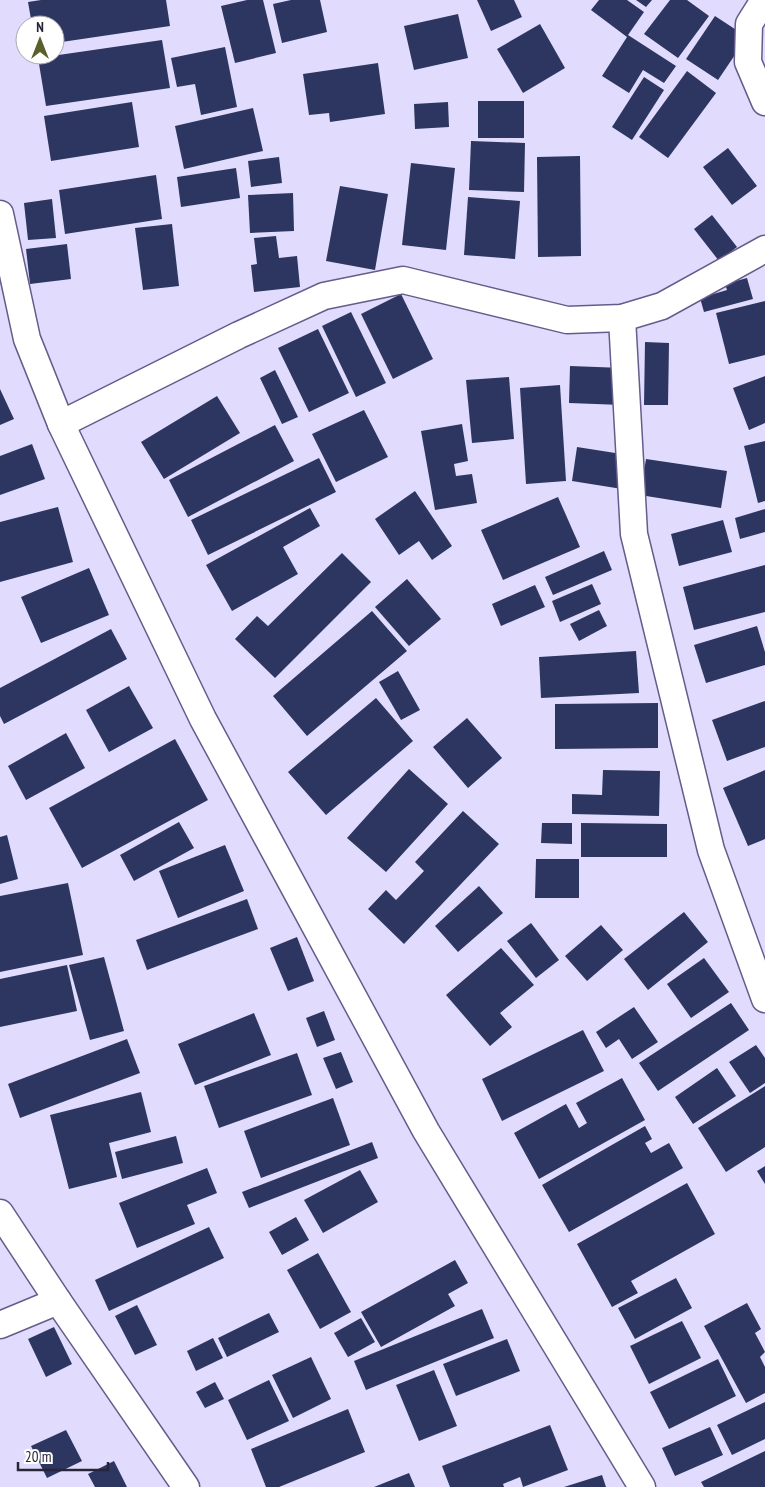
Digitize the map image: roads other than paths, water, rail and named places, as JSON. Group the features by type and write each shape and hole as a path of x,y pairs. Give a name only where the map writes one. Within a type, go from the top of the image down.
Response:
{"street":[{"path":"764,0 749,24 748,62 765,102"},
{"path":"0,214 27,339 62,424 203,720 426,1131 642,1487"},
{"path":"62,424 324,296 404,280 567,320 622,318 662,306 765,248"},
{"path":"622,318 634,534 711,850 765,1000"},
{"path":"0,1213 58,1302 186,1487"},
{"path":"0,1325 58,1302"}]}
